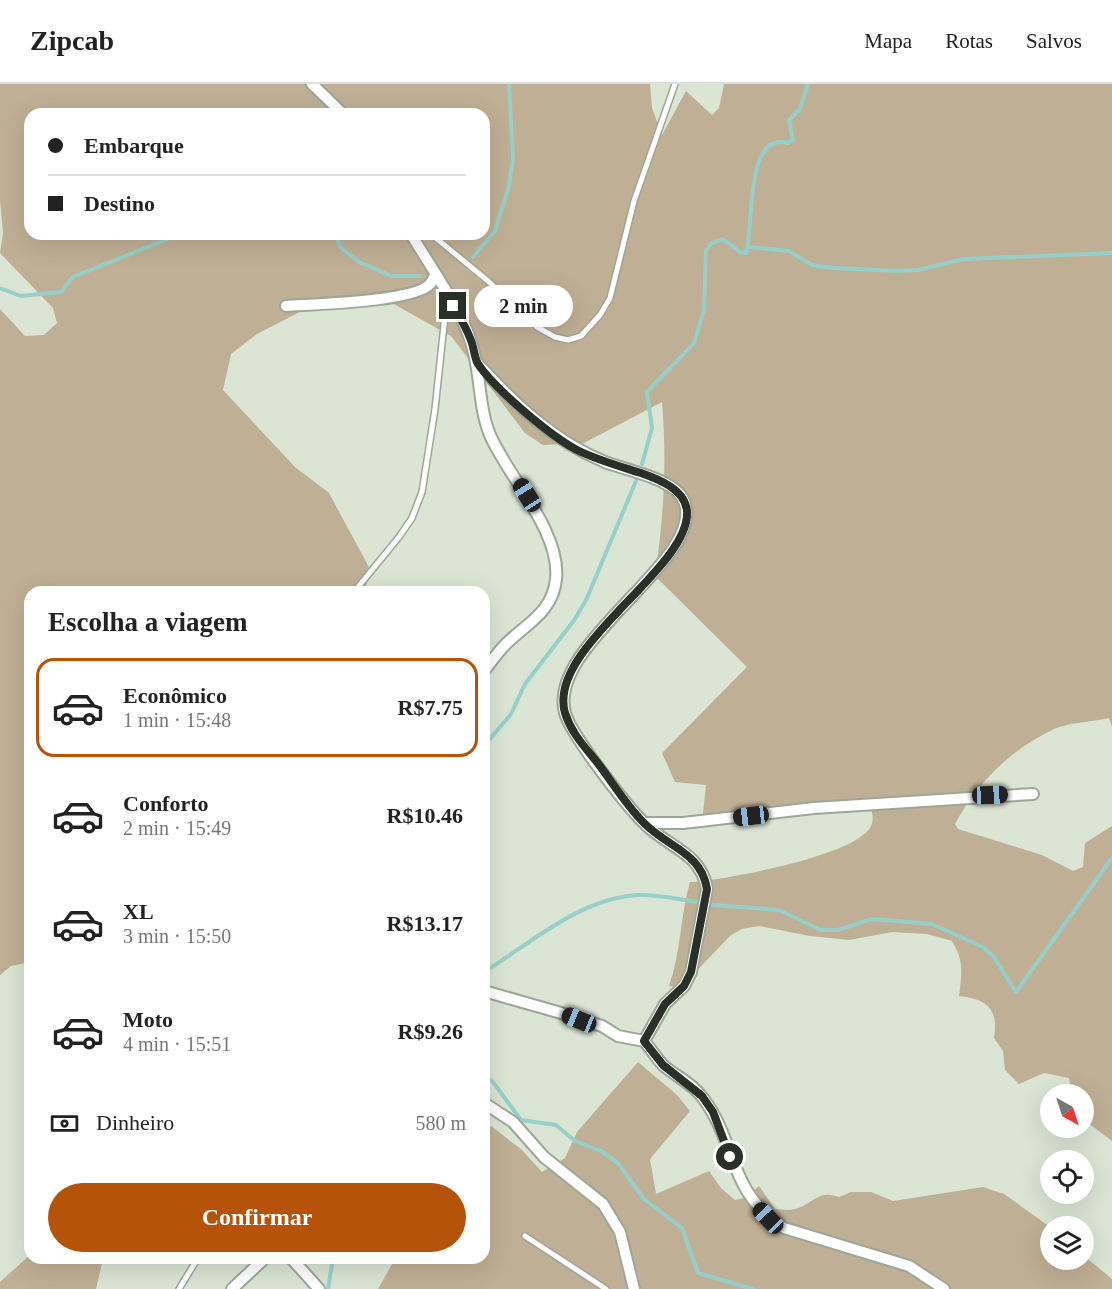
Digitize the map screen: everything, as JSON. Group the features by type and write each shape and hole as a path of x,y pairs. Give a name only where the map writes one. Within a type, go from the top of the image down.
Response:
{"street":[{"path":"312,84 337,108"},
{"path":"415,240 471,338 477,363 483,412 489,432 495,446 527,495 553,556 556,578 546,608 536,620 507,643 490,664"},
{"path":"286,306 350,302 398,295 420,290 430,284 435,275"},
{"path":"477,363 502,390 550,433 576,450 646,475 673,488 682,496 687,507 687,522 671,553 591,642 574,670 564,701 565,712 574,733 644,823 699,864 707,889 691,972 684,986 665,1004 644,1041"},
{"path":"644,823 683,824 814,808 1033,794"},
{"path":"490,993 602,1026 618,1036 644,1041 663,1065 702,1096 720,1129 742,1186 768,1218 783,1228 909,1266 944,1289"},
{"path":"490,1107 513,1122 544,1157 560,1171 575,1179 603,1204 620,1232 634,1289"},
{"path":"232,1289 259,1264"},
{"path":"296,1264 319,1289"}],"lane":[{"path":"438,240 488,281 537,327 555,337 568,340 581,336 600,315 610,298 634,201 675,84"},
{"path":"359,586 412,518 422,492 435,409 447,296"},
{"path":"525,1236 606,1289"},
{"path":"179,1289 194,1264"}],"shaded area":[{"path":"0,84 650,84 652,108 662,135 686,91 712,115 719,108 724,84 1112,84 1112,727 1109,718 1074,723 1038,737 1009,757 984,781 955,824 958,829 1042,855 1073,871 1083,867 1085,843 1112,826 1112,1141 1094,1127 1094,1084 1070,1084 1069,1078 1044,1073 1019,1084 1005,1070 1003,1051 994,1038 993,1013 984,1003 959,996 961,967 959,955 952,941 927,934 892,932 849,940 810,936 759,926 742,929 731,935 680,988 669,986 690,882 759,871 842,847 861,837 871,826 873,816 868,800 702,823 706,785 675,782 662,753 747,667 655,576 664,489 662,402 584,443 543,445 525,433 451,336 390,302 321,301 257,334 231,354 223,390 295,467 329,493 371,571 366,586 24,586 24,963 11,966 0,975 0,309 25,336 44,335 57,323 53,308 0,253 3,233 0,200"},
{"path":"638,1062 677,1095 690,1111 650,1159 656,1194 709,1171 721,1188 735,1200 744,1198 759,1186 775,1209 782,1210 800,1208 824,1195 839,1197 851,1192 871,1192 893,1201 983,1187 1004,1194 1040,1220 1040,1270 1094,1270 1094,1264 1112,1279 1112,1289 378,1289 392,1264 490,1264 491,1126 522,1150 542,1172 565,1158 577,1132"},
{"path":"24,1260 24,1264 102,1264 96,1289 0,1289 0,1282"}],"waterway":[{"path":"490,237 495,231 509,186 513,158 509,84"},
{"path":"642,464 652,428 647,392 694,343 704,310 706,250 712,243 723,239 740,252 746,253 757,166 764,152 774,143 788,143 793,140 789,120 800,109 808,84"},
{"path":"0,288 21,296 61,292 73,277 165,240"},
{"path":"338,240 340,247 359,262 391,276 420,276"},
{"path":"473,257 487,240"},
{"path":"748,247 789,251 812,265 896,271 918,270 964,259 1112,253"},
{"path":"490,739 511,714 525,684 575,619 587,598 636,481"},
{"path":"713,905 779,910 821,930 838,930 872,919 932,924 983,947 994,957 1016,992 1112,858"},
{"path":"490,968 575,913 616,898 637,895 660,896 697,902"},
{"path":"490,1080 521,1120 556,1125 575,1141 601,1151 618,1163 644,1199 682,1228 698,1273 753,1289"},
{"path":"328,1289 332,1264"}],"route":[{"path":"453,306 471,338 477,363 502,390 550,433 576,450 646,475 673,488 682,496 687,507 687,522 671,553 603,626 574,670 564,701 565,712 574,733 626,802 662,839 677,846 699,864 705,877 707,889 691,972 684,986 665,1004 644,1041 663,1065 702,1096 713,1112 730,1157"}]}
